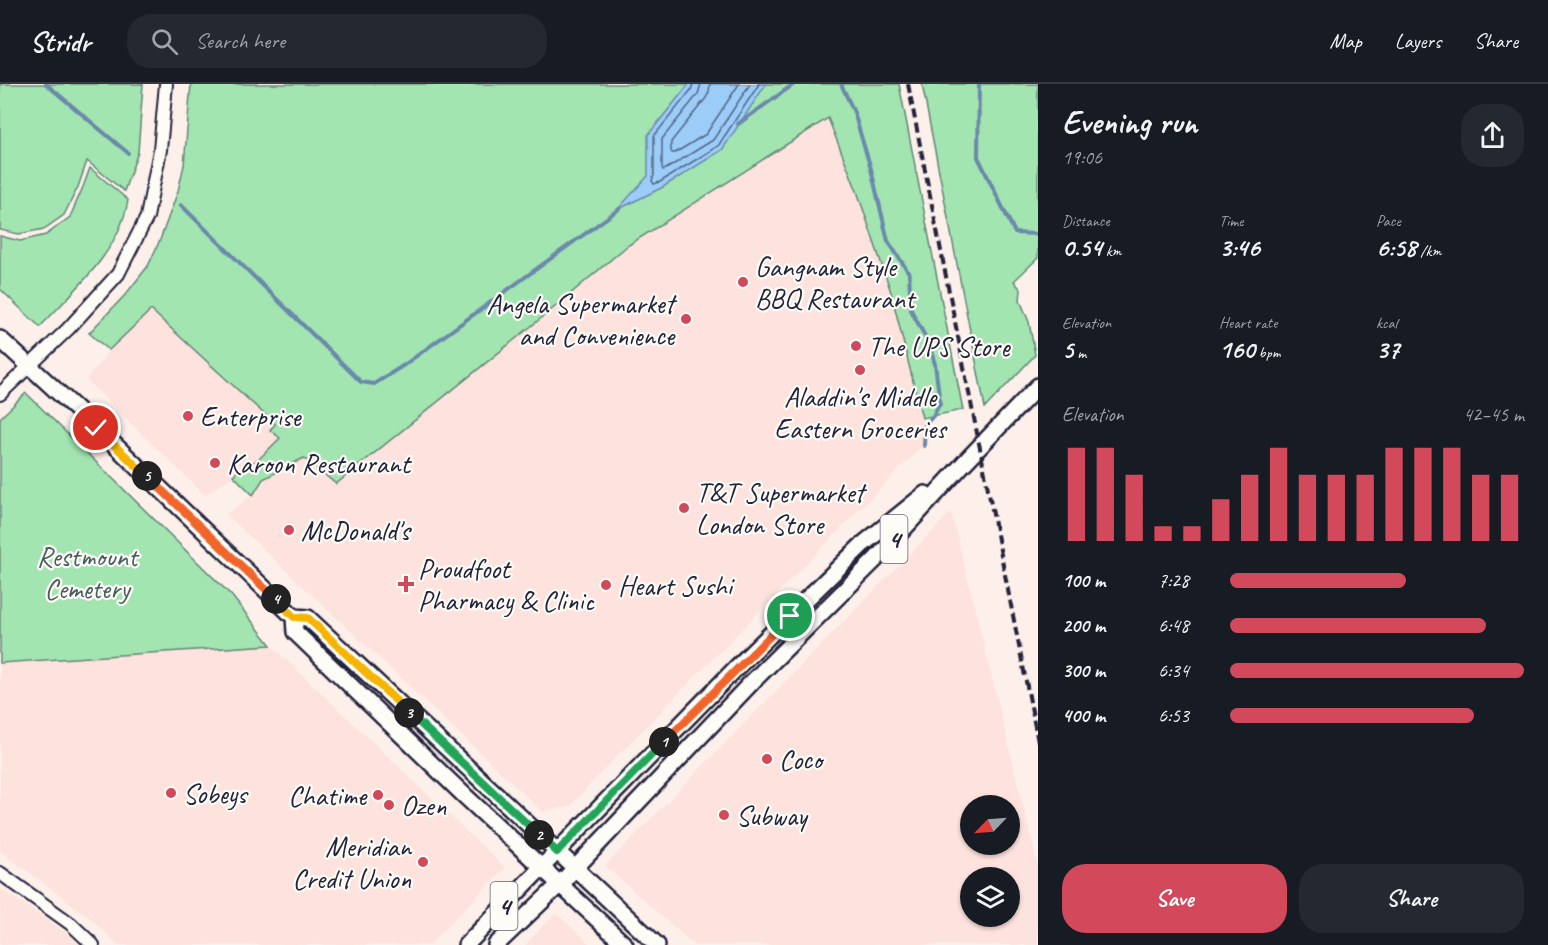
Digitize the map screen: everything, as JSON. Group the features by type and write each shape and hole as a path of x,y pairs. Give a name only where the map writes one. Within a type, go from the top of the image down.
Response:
{"main road":[{"path":"0,339 294,617 308,618 657,945"},
{"name":"4","path":"496,945 560,884 752,682 876,559 1038,386"},
{"name":"4","path":"466,945 737,667 862,545 965,462"},
{"path":"294,617 295,632 625,945"}],"street":[{"path":"0,394 69,329 118,274 147,217 160,150 166,84"},
{"path":"0,873 71,924 93,945"}],"shaded area":[{"path":"828,118 857,191 891,292 922,417 925,443 570,806 543,812 226,514 253,495 263,479 305,458 336,484 627,246"},
{"path":"151,310 275,424 281,438 259,459 205,495 86,380 109,350"},
{"path":"951,512 1038,865 1038,945 694,945 605,866"},
{"path":"271,645 505,868 429,945 118,945 89,917 0,851 0,663"},
{"path":"0,888 68,934 79,945 0,945"},
{"path":"556,913 591,945 525,945"}],"green space":[{"path":"0,84 143,84 138,152 124,191 87,161 78,187 64,215 44,229 19,234 0,230"},
{"path":"191,84 899,84 963,410 922,418 891,292 857,191 828,118 627,246 336,484 304,458 263,479 253,495 233,475 259,459 280,438 270,430 275,424 151,310 109,350 89,333 126,294 148,266 160,240 178,191 184,165"},
{"path":"922,84 1038,84 1038,258 1014,281 1021,290 1020,300 1029,322 1035,355 985,408"},
{"path":"90,168 128,200 123,219 116,237 94,269 40,327 0,289 0,236 20,241 46,235 70,217"},
{"name":"Restmount Cemetery","path":"26,393 231,595 271,645 0,663 0,418"}],"water":[{"path":"689,84 766,84 722,150 663,187 617,210 648,176 648,135"}],"waterway":[{"path":"46,84 128,153"},
{"path":"738,124 794,84"},
{"path":"841,84 854,112 871,169 888,241 909,273 911,310 928,342 935,364 940,403 925,425 924,446"},
{"path":"979,84 978,157 1015,233 1038,234"},
{"path":"181,205 361,382 374,384 404,365 619,209"}],"railway":[{"path":"908,84 1038,742"}],"place":[{"name":"Gangnam Style BBQ Restaurant","path":"743,282"},
{"name":"Angela Supermarket and Convenience","path":"686,319"},
{"name":"The UPS Store","path":"856,346"},
{"name":"Aladdin's Middle Eastern Groceries","path":"860,370"},
{"name":"Enterprise","path":"188,416"},
{"name":"Karoon Restaurant","path":"215,463"},
{"name":"T&T Supermarket London Store","path":"684,508"},
{"name":"McDonald's","path":"289,530"},
{"name":"Proudfoot Pharmacy & Clinic","path":"406,584"},
{"name":"Heart Sushi","path":"606,585"},
{"name":"Coco","path":"767,759"},
{"name":"Sobeys","path":"171,793"},
{"name":"Chatime","path":"378,795"},
{"name":"Ozen","path":"389,805"},
{"name":"Subway","path":"724,815"},
{"name":"Meridian Credit Union","path":"423,862"}],"route":[{"path":"96,428 294,617 308,618 557,852 737,667 790,616"}]}
